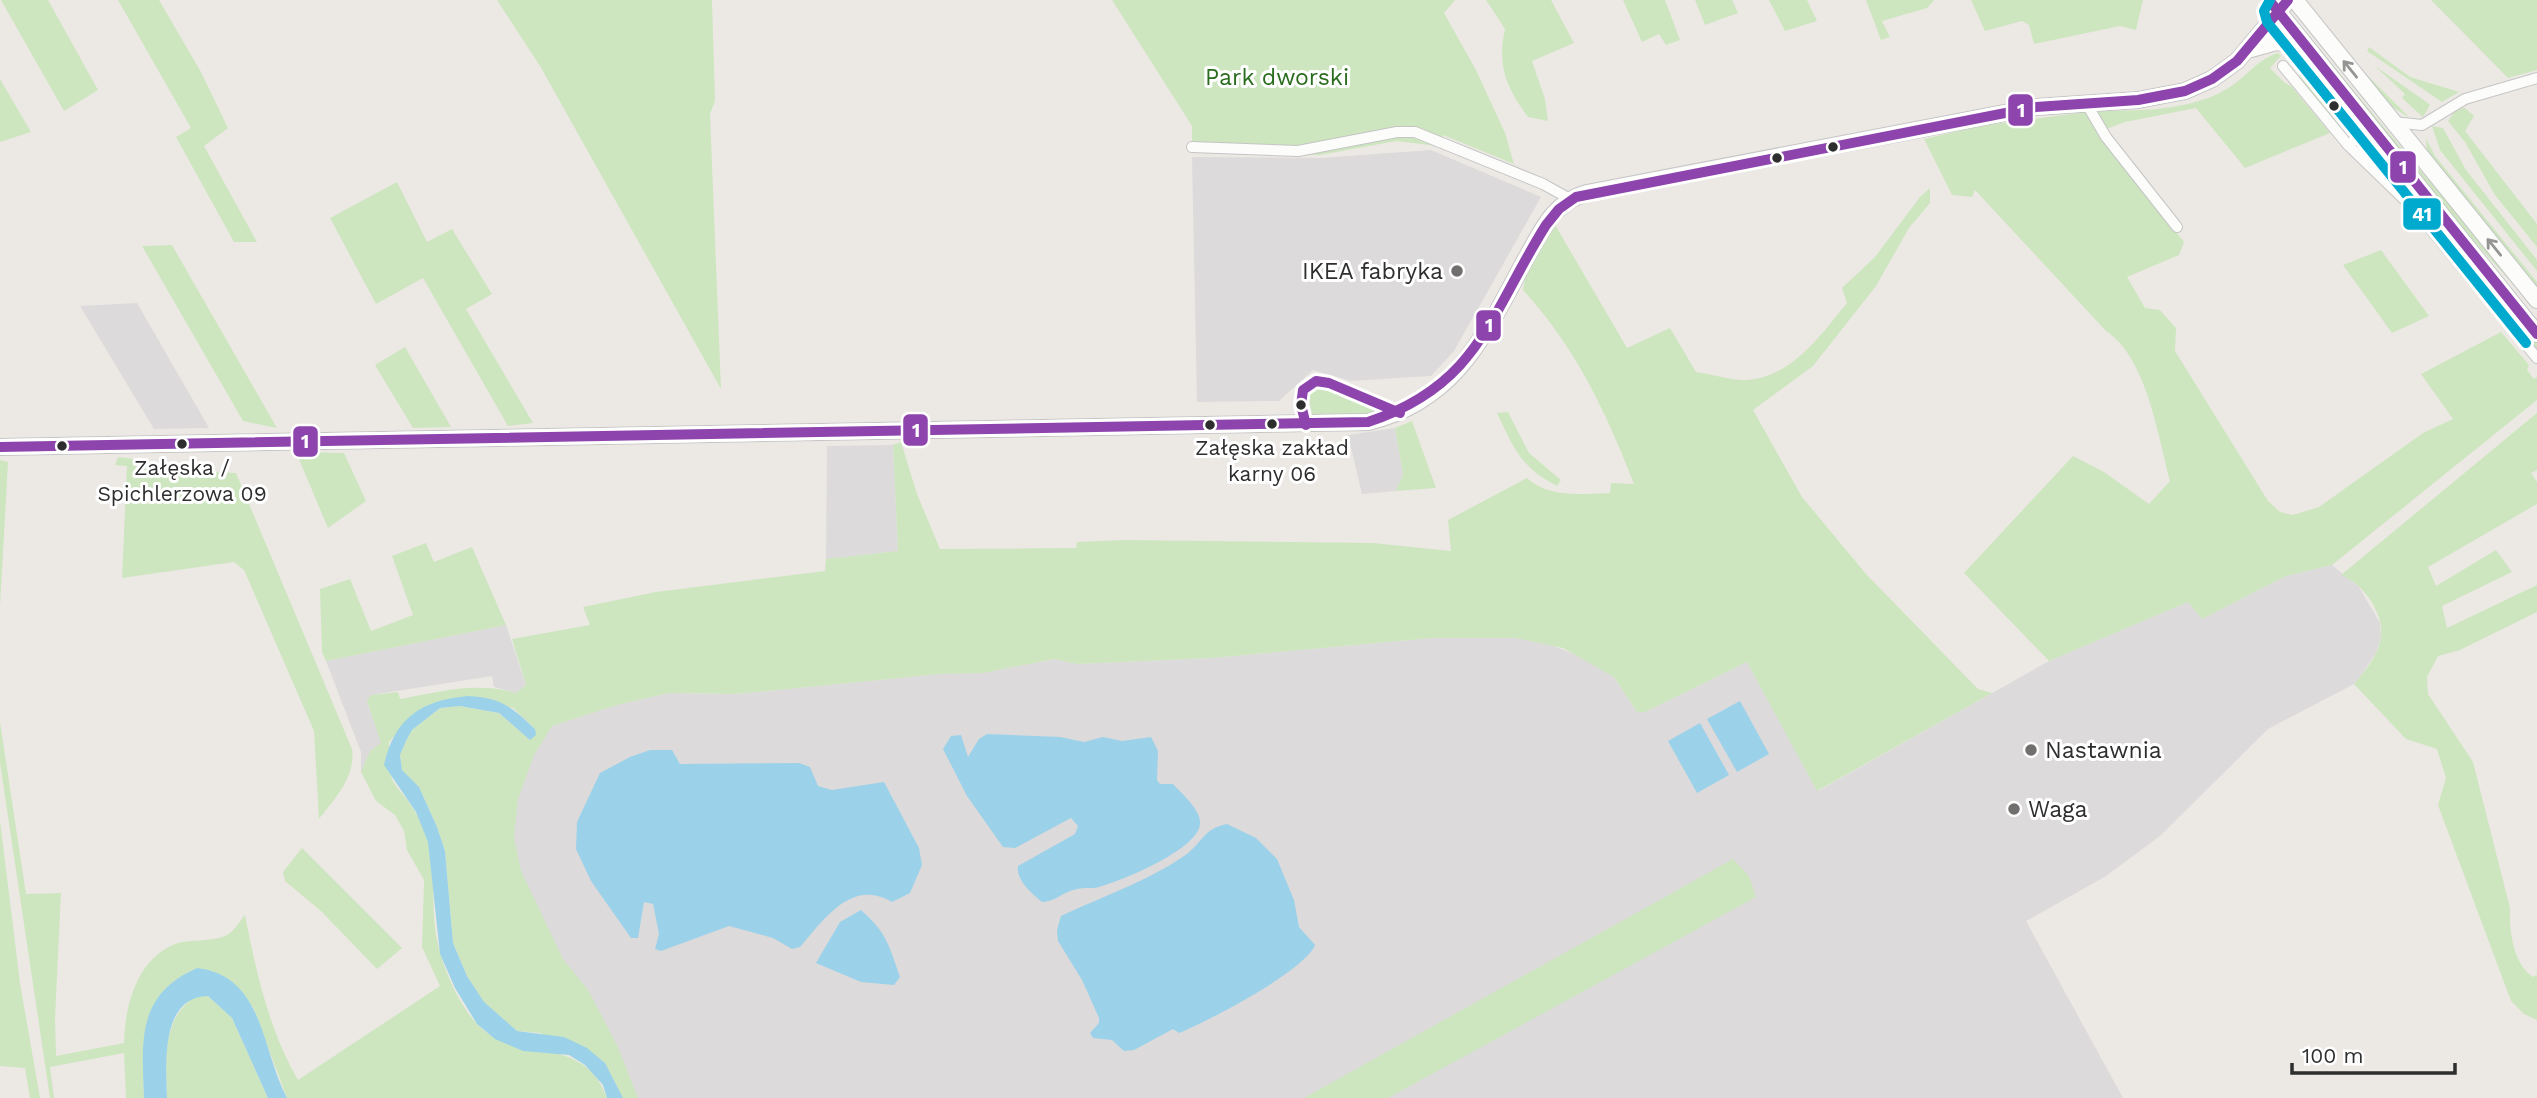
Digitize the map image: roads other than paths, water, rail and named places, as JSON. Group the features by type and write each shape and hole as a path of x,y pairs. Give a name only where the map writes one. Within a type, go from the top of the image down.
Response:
{"street":[{"path":"2295,0 2537,300"},
{"path":"0,447 1368,422 1411,409 1438,391 1457,373 1487,329 1547,221 1570,199 1587,193 1989,116 2086,103 2138,100 2185,91 2219,75 2249,50 2278,4 2305,46 2537,334"},
{"path":"2249,50 2276,42 2305,46"},
{"path":"2283,66 2348,145 2402,194 2537,358"},
{"path":"2393,122 2422,125 2465,99 2537,78"},
{"path":"2086,103 2106,137 2177,227"},
{"path":"2417,151 2422,125"},
{"path":"2348,145 2370,127"},
{"path":"1192,147 1298,151 1397,132 1415,132 1543,184 1570,199"}],"water":[{"path":"468,696 505,705 535,729 536,735 530,740 499,713 460,706 440,708 412,730 400,755 402,770 419,787 445,851 453,943 467,976 484,1002 517,1031 564,1037 587,1048 605,1063 623,1098 607,1098 603,1085 585,1065 569,1055 523,1051 495,1039 477,1024 455,988 440,954 428,842 416,812 384,765 395,735 412,714 437,702"},
{"path":"1740,701 1769,754 1737,772 1707,719"},
{"path":"1700,723 1729,775 1697,793 1668,741"},
{"path":"987,734 1060,737 1084,742 1103,737 1122,741 1151,737 1158,751 1157,780 1160,784 1173,784 1194,807 1200,823 1197,833 1174,853 1141,871 1099,887 1072,890 1042,902 1022,881 1018,866 1075,834 1078,826 1071,818 1015,848 1003,847 967,796 943,749 951,736 961,735 968,757 979,739"},
{"path":"650,750 672,750 680,764 799,763 810,767 818,786 832,790 884,782 919,848 922,865 910,893 892,902 878,896 852,898 819,924 800,947 792,949 773,938 729,926 661,951 655,949 659,934 653,904 644,902 638,938 631,938 591,881 576,849 577,822 600,773"},
{"path":"1227,824 1256,838 1277,859 1294,900 1299,927 1315,945 1308,956 1275,981 1232,1007 1179,1033 1173,1029 1134,1050 1124,1051 1112,1040 1093,1038 1090,1033 1099,1023 1099,1018 1082,980 1058,941 1057,930 1061,916 1155,873 1191,851 1213,829"},
{"path":"861,910 877,926 890,948 900,977 894,985 861,982 816,963 840,922"},
{"path":"197,968 219,974 236,985 248,1000 265,1037 287,1098 268,1098 232,1018 208,996 192,999 181,1008 174,1020 167,1051 167,1098 144,1098 144,1039 153,1006 177,979"}],"place":[{"name":"IKEA fabryka","path":"1457,271"},
{"name":"Załęska zakład karny 06","path":"1272,424"},
{"name":"Załęska / Spichlerzowa 09","path":"182,444"},
{"name":"Nastawnia","path":"2031,750"},
{"name":"Waga","path":"2014,809"}],"park label":[{"name":"Park dworski","path":"1277,77"}]}
